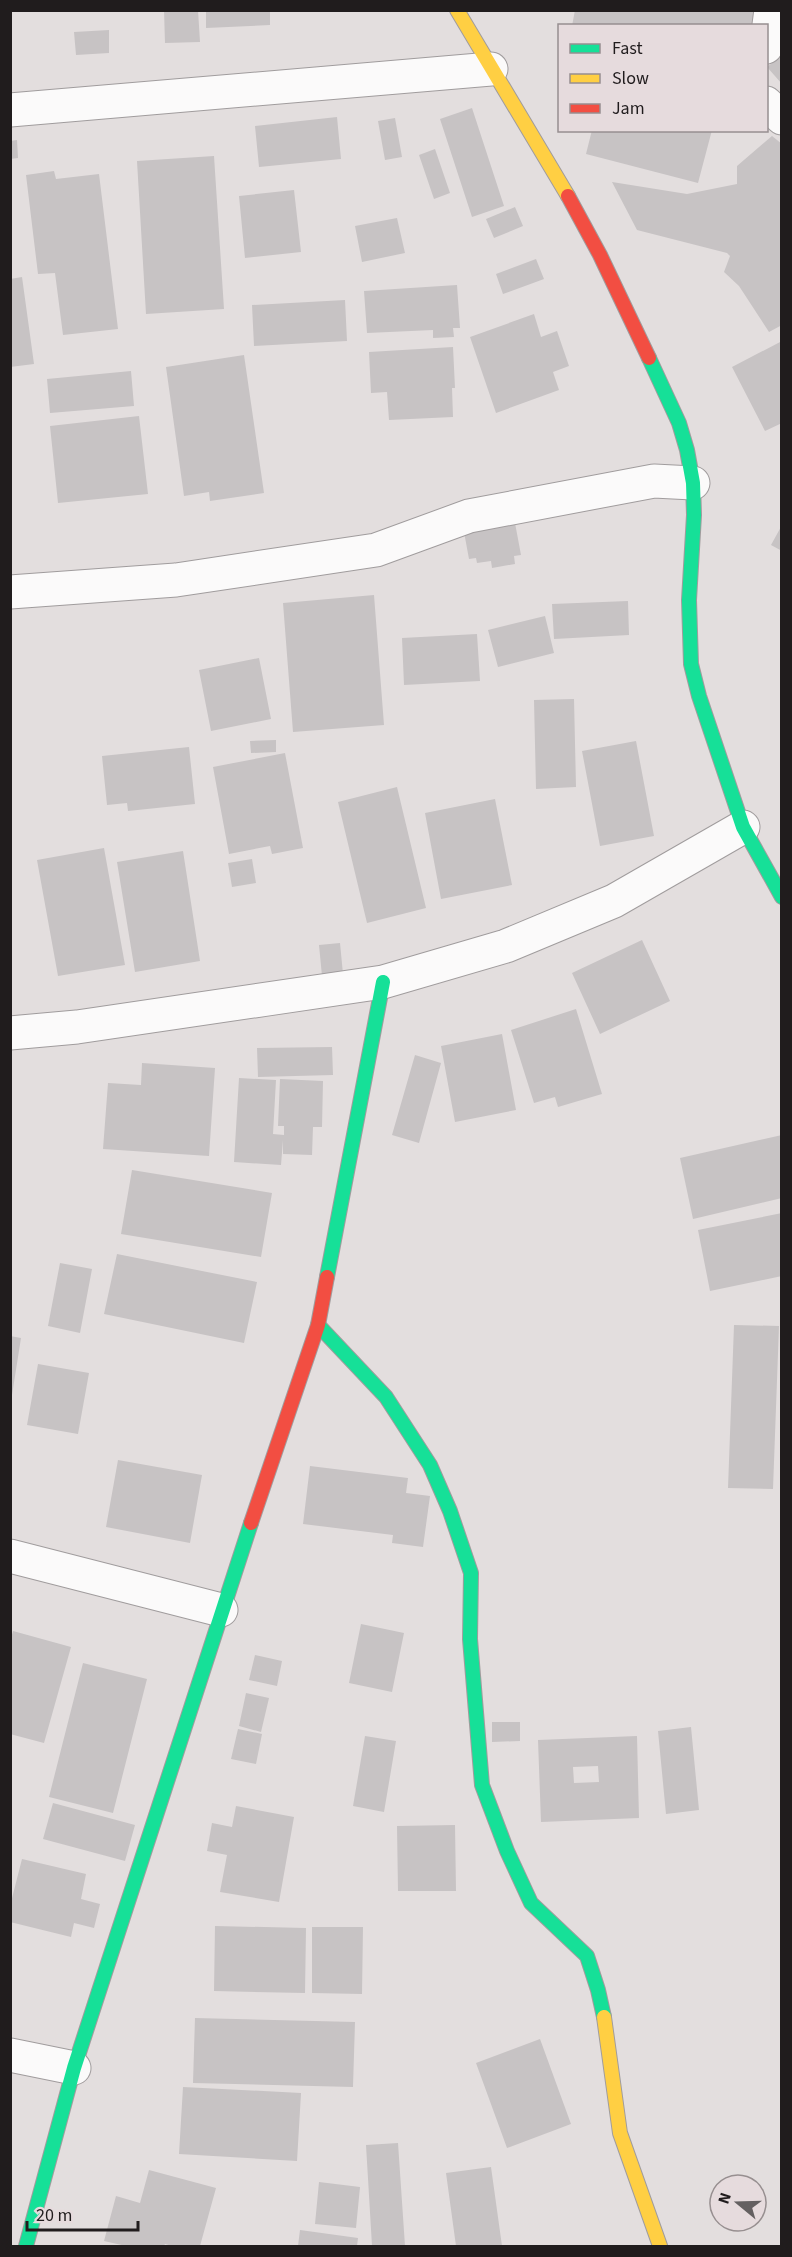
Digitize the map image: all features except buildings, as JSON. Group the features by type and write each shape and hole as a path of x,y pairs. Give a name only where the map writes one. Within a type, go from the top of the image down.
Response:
{"street":[{"path":"457,10 573,204 600,255 679,423 693,483 694,515 689,600 692,664 699,696 743,827 782,897"},
{"path":"768,32 771,10"},
{"path":"10,110 491,69"},
{"path":"768,105 782,118"},
{"path":"10,592 176,580 376,550 469,516 654,481 693,483"},
{"path":"10,1033 77,1027 383,982 506,946 615,901 743,827"},
{"path":"26,2247 74,2068 221,1610 318,1325 383,982"},
{"path":"318,1325 386,1397 430,1465 450,1511 471,1573 470,1639 482,1785 507,1851 531,1903 587,1956 598,1990 605,2024 620,2133 660,2247"},
{"path":"10,1556 221,1610"},
{"path":"10,2055 74,2068"}],"traffic: fast":[{"path":"649,358 679,423 693,483 694,515 689,600 691,664 699,696 743,827 782,897"},
{"path":"327,1277 383,982"},
{"path":"318,1325 386,1397 430,1465 450,1511 471,1573 470,1639 482,1785 507,1851 531,1903 587,1956 604,2017"},
{"path":"26,2246 74,2068 251,1523"}],"traffic: slow":[{"path":"457,10 568,196"},
{"path":"604,2017 620,2133 660,2246"}],"traffic: jam":[{"path":"568,196 600,255 649,358"},
{"path":"251,1523 318,1325 327,1277"}]}
